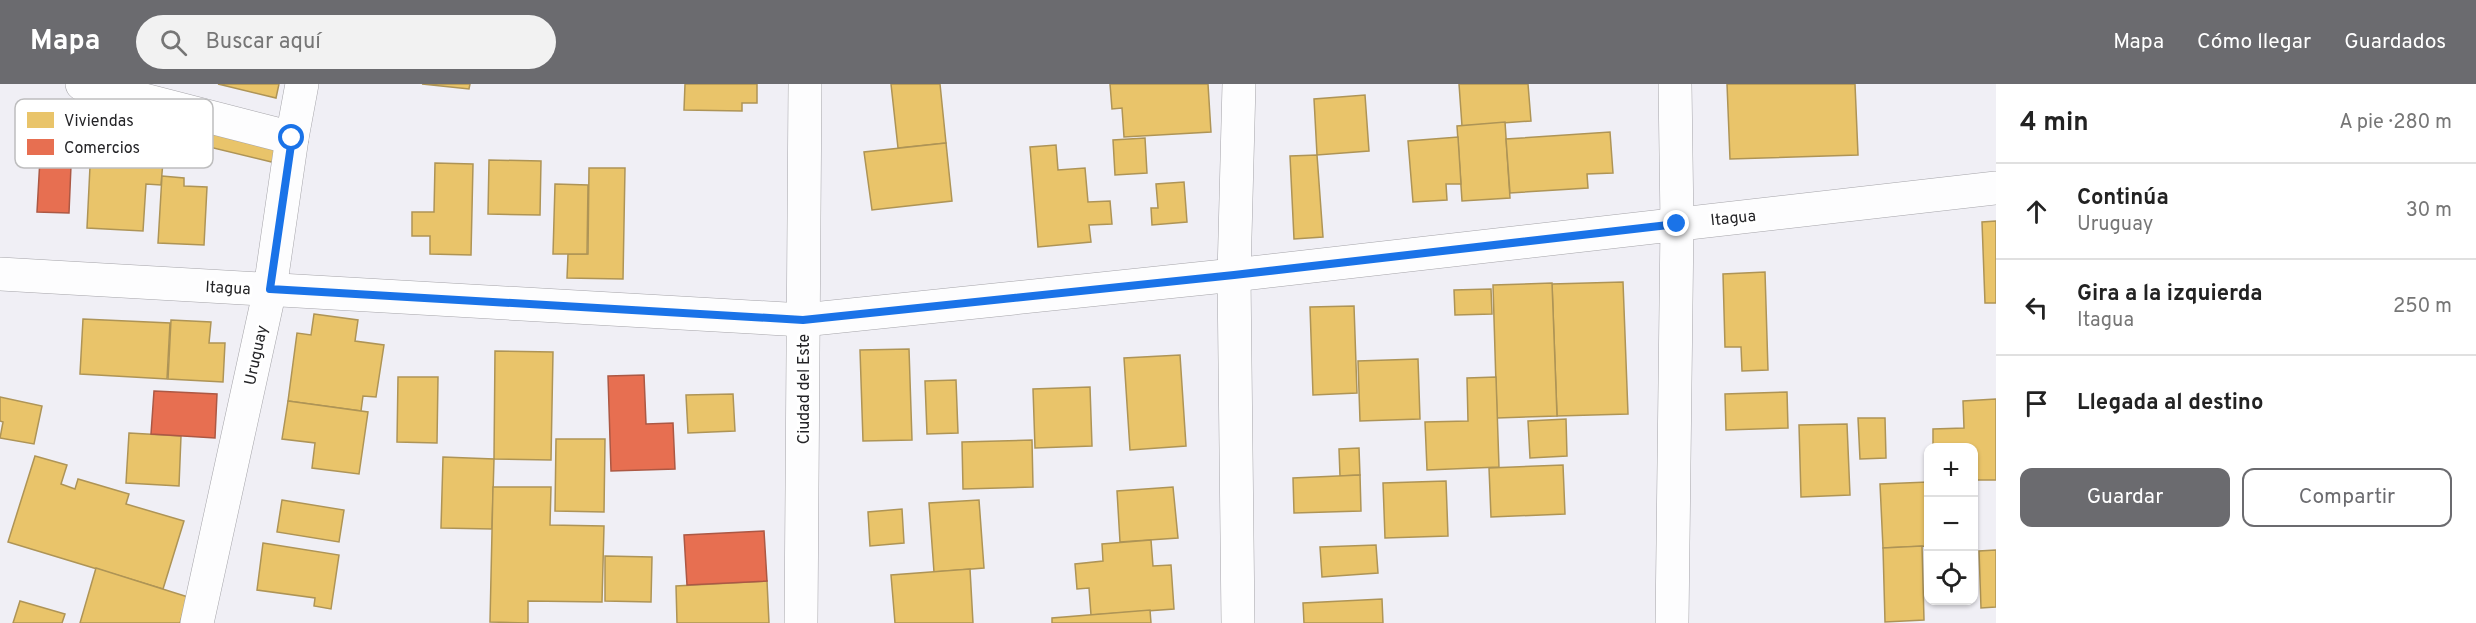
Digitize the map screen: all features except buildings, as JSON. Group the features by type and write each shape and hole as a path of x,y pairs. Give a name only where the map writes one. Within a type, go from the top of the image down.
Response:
{"street":[{"path":"82,84 140,99"},
{"name":"Uruguay","path":"197,623 270,289 302,84"},
{"name":"Ciudad del Este","path":"801,623 805,84"},
{"path":"1238,623 1234,275 1239,84"},
{"path":"1672,623 1677,224 1675,84"},
{"path":"213,118 292,138"},
{"name":"Itagua","path":"0,274 803,320 1234,275 1996,188"}],"route":[{"path":"292,138 270,289 803,320 1234,275 1677,224"}]}
